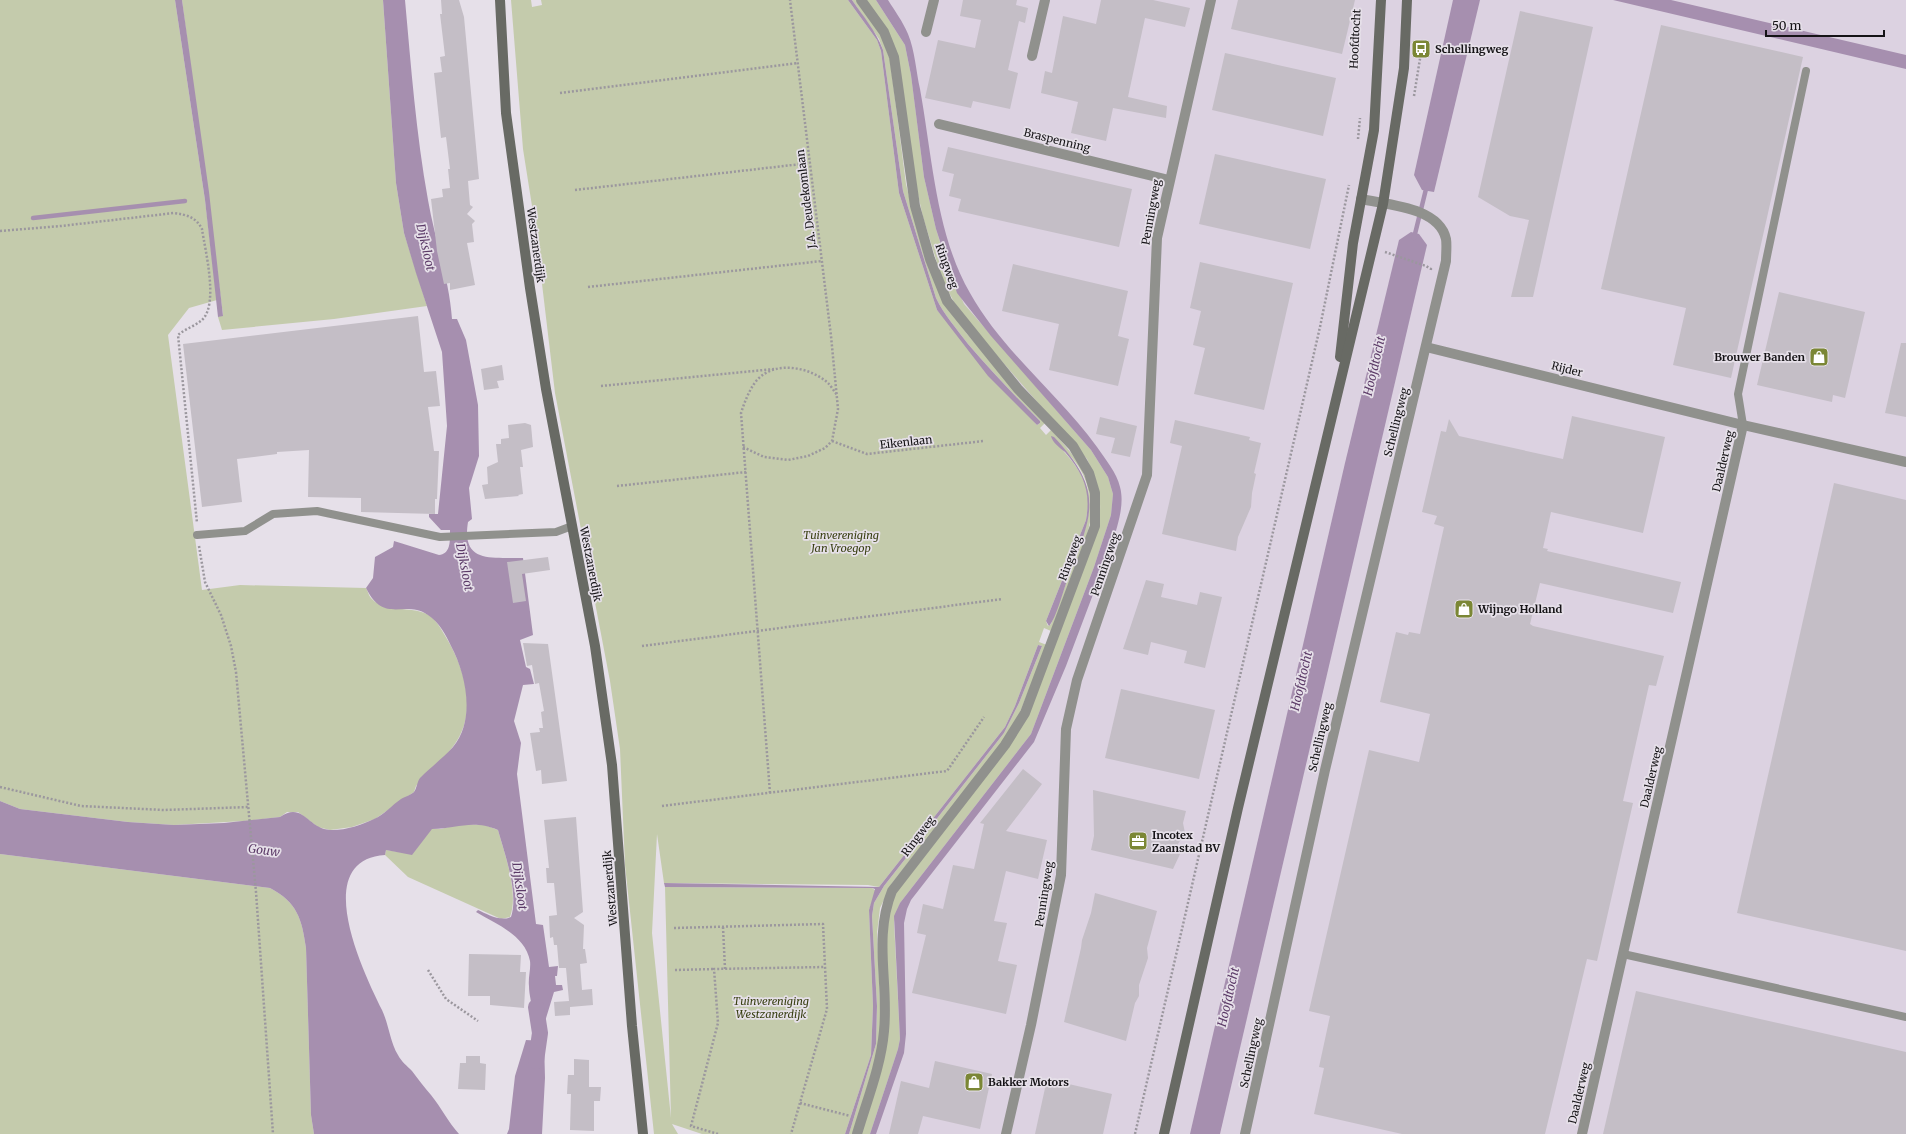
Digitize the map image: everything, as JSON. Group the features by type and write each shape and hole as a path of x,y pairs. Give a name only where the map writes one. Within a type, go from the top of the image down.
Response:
{"main road":[{"name":"Westzanerdijk","path":"500,0 506,113 512,161 546,389 594,646 612,765 632,1026 643,1134"},
{"path":"1335,398 1353,243 1374,130 1381,0"},
{"path":"1164,1134 1236,816 1382,204 1404,68 1407,0"}],"street":[{"name":"Ringweg","path":"856,1134 881,1054 884,1030 882,932 886,907 892,891 1005,745 1025,714 1095,526 1095,492 1089,473 1073,446 1018,389 947,300 930,259 915,206 894,57 884,32 861,0"},
{"path":"926,32 934,0"},
{"path":"1032,56 1045,0"},
{"name":"Penningweg","path":"1006,1134 1031,1025 1061,874 1066,729 1078,680 1147,475 1157,238 1211,0"},
{"name":"Braspenning","path":"939,124 1169,180"},
{"path":"1361,199 1424,213 1438,223 1446,239 1446,261 1426,347"},
{"name":"Rijder","path":"1426,347 1744,425 1906,462"},
{"name":"Schellingweg","path":"1245,1134 1334,732 1426,347"},
{"name":"Daalderweg","path":"1582,1134 1744,425"}],"lane":[{"path":"1744,425 1738,394 1806,71"},
{"path":"197,535 245,531 273,514 317,511 440,537 476,534 556,532 572,526"},
{"path":"1623,954 1906,1017"}],"path":[{"name":"J.A. Deudekomlaan","path":"790,0 837,396"},
{"path":"1416,91 1423,40"},
{"path":"560,93 798,63"},
{"path":"1357,147 1361,110"},
{"path":"575,190 810,163"},
{"path":"1134,1134 1320,327 1351,178"},
{"path":"0,231 61,226 174,212 188,215 198,221 202,229 210,288"},
{"path":"1385,252 1426,266"},
{"path":"588,287 822,261"},
{"path":"601,386 789,367 815,375 828,384 837,396 838,409 832,441 825,448 808,456 788,460 764,457 744,447"},
{"path":"770,793 742,413 746,396 758,379 773,370 780,368"},
{"name":"Eikenlaan","path":"832,441 867,454 984,441"},
{"path":"617,486 746,472"},
{"path":"642,646 1002,599"},
{"path":"662,806 947,771 984,717"},
{"path":"0,787 82,806 164,810 249,807"},
{"path":"248,814 256,892 273,1134"},
{"path":"674,928 822,924 827,1009 791,1134"},
{"path":"723,927 725,969"},
{"path":"676,970 825,967"},
{"path":"714,969 718,1023 690,1126 718,1134"},
{"path":"428,970 446,999 478,1021"},
{"path":"800,1103 849,1116"}],"shaded area":[{"path":"859,0 1906,0 1906,1134 860,1134 900,998 893,901 1005,749 1053,648 1104,496 946,289 894,50"}],"green space":[{"path":"0,0 175,0 205,200 217,300 189,308 168,335 202,590 240,585 366,588 371,598 377,603 391,608 421,612 432,618 439,626 450,645 461,669 467,695 467,708 465,721 457,740 441,761 416,786 414,792 375,819 352,827 330,830 318,827 298,812 287,812 280,817 244,821 174,825 128,822 20,809 0,801"},
{"path":"182,0 383,0 396,183 404,233 427,306 334,319 222,330 218,317 223,315"},
{"name":"Tuinvereniging Jan Vroegop","path":"511,0 531,0 532,7 542,5 541,0 848,0 877,40 881,51 899,193 937,310 1037,425 1040,423 1040,421 985,364 968,344 947,316 936,298 903,191 883,50 879,39 852,0 856,0 881,35 890,60 906,184 914,217 944,302 967,334 1045,423 1040,428 1046,435 1051,430 1071,453 1086,477 1092,504 1091,518 1087,534 1051,631 1044,628 1039,642 1047,645 1016,722 995,752 892,883 880,908 877,933 881,1029 875,1061 853,1134 849,1134 876,1044 877,1006 872,916 874,903 884,886 1004,733 1019,703 1042,646 1038,645 1015,706 1005,727 879,887 868,885 664,883 657,834 652,933 671,1118 665,887 872,888 876,891 869,910 873,1006 871,1055 845,1134 702,1134 672,1124 678,1134 654,1134 625,865 620,749 610,681 555,393 535,225 523,149","holes":["1051,438 1067,452 1078,466 1085,479 1089,495 1086,484 1078,470 1068,456","1089,502 1087,522 1076,558 1051,624 1048,626 1046,621 1086,520"]},
{"path":"866,0 876,0 905,45 911,75 924,177 936,229 949,271 964,304 1091,450 1108,477 1113,494 1111,515 1094,567 1031,734 900,903 894,922 900,1039 870,1134 861,1134 883,1062 887,911 898,888 1003,753 1098,527 1100,508 1097,484 1087,459 972,327 954,302 942,279 923,217 915,181 898,59"},
{"path":"460,824 485,825 498,830 512,886 513,897 510,917 501,919 408,877 385,855 386,850 412,854 431,829 441,829"},
{"path":"0,854 270,888 286,899 297,912 306,948 311,1115 314,1134 0,1134"}],"water":[{"path":"175,0 182,0 209,192 223,316 218,317 205,200"},
{"name":"Gouw","path":"383,0 405,0 417,125 428,200 445,274 452,319 457,319 466,340 478,405 479,456 469,488 472,519 468,522 467,536 469,546 474,552 491,558 523,558 533,635 520,640 526,667 530,669 534,684 523,685 514,721 521,743 517,774 536,924 543,925 549,967 558,966 557,976 555,976 556,985 562,985 563,990 554,992 543,1028 533,1028 534,1021 531,1019 532,1010 529,990 530,961 527,952 516,937 509,931 476,912 478,910 502,919 511,917 513,907 512,886 498,830 480,825 465,825 432,829 412,855 386,850 385,855 362,862 350,876 346,897 348,921 364,971 384,1016 395,1050 435,1100 451,1125 459,1134 314,1134 311,1115 306,948 297,912 279,893 270,888 0,854 0,801 20,809 128,822 174,825 224,823 280,817 294,812 300,814 322,828 341,830 378,817 401,799 414,792 420,778 453,747 460,736 466,711 464,683 456,657 439,625 428,615 419,611 411,609 387,609 380,606 373,599 366,588 373,578 375,557 393,547 394,541 439,555 446,552 448,549 450,538 450,530 441,530 429,517 429,514 438,514 447,426 442,352 404,233 396,183"},
{"path":"848,0 852,0 865,18 877,36 883,50 903,191 936,298 947,316 968,344 985,364 1040,421 1037,425 988,376 937,310 899,193 881,51 877,40"},
{"path":"876,0 888,0 908,34 914,54 942,220 959,270 970,293 998,334 1082,427 1097,447 1116,477 1120,487 1122,501 1120,516 1112,544 1066,666 1034,742 911,900 907,909 904,923 906,1034 904,1053 876,1134 870,1134 900,1039 894,916 900,903 1031,734 1094,567 1111,515 1113,494 1108,477 1091,450 991,336 957,293 936,229 924,177 911,75 905,45"},
{"path":"1453,0 1480,0 1434,192 1422,190 1414,175"},
{"path":"1613,0 1671,0 1906,55 1906,69"},
{"name":"Hoofdtocht","path":"1411,232 1419,234 1427,245 1220,1134 1190,1134 1345,463 1399,240"},
{"path":"1051,436 1054,437 1071,457 1082,474 1088,490 1089,506 1083,539 1057,611 1049,626 1046,621 1086,520 1088,501 1087,492 1077,468 1065,452 1055,443"},
{"path":"1038,645 1042,646 1019,703 1004,733 884,886 874,903 872,916 877,1006 876,1044 849,1134 845,1134 871,1055 873,1006 869,910 875,889 665,887 664,883 879,887 1005,727 1015,706"},
{"path":"526,1040 544,1041 545,1078 542,1134 507,1134 509,1129 515,1076"}],"building":[{"path":"441,0 459,0 464,17 479,179 468,181 470,205 473,207 467,214 475,221 472,224 474,242 467,243 475,285 450,290 450,283 444,284 437,251 431,199 443,197 442,189 450,188 448,169 450,169 446,137 441,138 434,73 442,72 440,57 445,56 440,14 442,14"},
{"path":"963,0 1017,0 1016,5 1028,8 1025,23 1019,21 1008,70 1018,73 1010,109 973,101 971,108 925,98 938,40 975,48 981,20 960,16"},
{"path":"1101,0 1153,0 1190,8 1185,27 1145,18 1128,97 1167,106 1166,118 1113,108 1106,141 1071,133 1078,102 1041,93 1045,71 1052,73 1063,16 1096,24"},
{"path":"1238,0 1355,0 1342,54 1231,29"},
{"path":"1520,11 1593,27 1533,297 1511,297 1529,220 1510,216 1478,197"},
{"path":"1661,25 1803,57 1731,378 1673,365 1686,308 1601,289"},
{"path":"1225,53 1336,78 1323,136 1212,110"},
{"path":"948,147 1132,189 1119,247 958,211 961,199 949,196 954,174 942,171"},
{"path":"1215,154 1326,179 1310,249 1199,224"},
{"path":"1200,262 1293,283 1264,410 1194,394 1205,348 1193,345 1201,311 1190,308"},
{"path":"1013,264 1128,291 1118,336 1129,339 1118,386 1049,370 1059,324 1002,311"},
{"path":"1779,292 1865,312 1845,398 1833,395 1832,402 1757,385"},
{"path":"418,316 424,372 436,371 440,406 428,407 434,451 439,451 435,514 361,512 361,498 308,497 309,450 277,452 277,454 237,459 242,502 202,507 183,344"},
{"path":"1901,343 1906,343 1906,417 1885,413"},
{"path":"502,365 504,380 497,381 499,388 484,390 481,369"},
{"path":"1572,416 1665,437 1643,533 1551,512 1543,548 1548,549 1547,551 1681,582 1673,613 1540,583 1530,624 1533,626 1664,656 1656,686 1649,685 1623,801 1633,803 1597,961 1587,959 1545,1134 1402,1134 1314,1114 1324,1068 1319,1067 1330,1016 1309,1011 1369,750 1419,762 1430,714 1380,702 1396,632 1408,635 1409,632 1420,634 1444,527 1434,524 1437,516 1422,512 1441,431 1446,432 1449,419 1459,436 1563,459"},
{"path":"1100,417 1137,426 1130,457 1111,453 1115,438 1096,434"},
{"path":"1175,420 1250,437 1249,440 1261,443 1254,473 1256,474 1251,507 1238,537 1236,551 1162,534 1182,446 1170,443"},
{"path":"525,423 531,425 533,447 521,450 523,467 520,467 523,494 518,495 519,496 485,499 482,485 488,484 487,467 498,462 496,444 501,444 501,439 509,438 508,425"},
{"path":"1834,483 1906,500 1906,951 1737,913"},
{"path":"548,557 550,570 522,574 526,601 513,603 507,562"},
{"path":"1146,580 1164,584 1161,597 1197,605 1200,592 1222,597 1205,668 1184,663 1187,651 1151,642 1148,655 1123,649"},
{"path":"523,643 548,644 567,781 542,784 541,770 536,771 530,733 540,732 539,728 543,728 541,712 544,711 539,683 535,684 532,665 527,666"},
{"path":"1121,689 1215,710 1199,779 1105,758"},
{"path":"1023,769 1042,784 1006,831 1047,840 1038,879 1006,871 994,921 1007,923 998,961 1017,965 1006,1014 912,993 926,935 917,933 923,904 943,909 953,865 974,869 984,824 980,823"},
{"path":"1093,790 1186,811 1183,823 1185,833 1178,844 1180,854 1173,869 1091,850 1094,836"},
{"path":"576,817 583,912 574,918 584,925 583,949 585,949 587,963 580,964 582,990 592,989 593,1005 570,1007 570,1015 555,1016 554,1002 569,1001 566,968 559,968 557,945 554,945 553,937 550,938 549,916 557,915 554,883 547,883 546,868 549,868 544,820"},
{"path":"1095,893 1157,911 1147,948 1148,958 1139,985 1139,996 1135,1003 1126,1041 1064,1022 1082,940 1091,913"},
{"path":"469,954 521,955 520,972 526,972 524,1008 490,1005 490,996 468,996"},
{"path":"1636,991 1906,1052 1906,1134 1603,1134"},
{"path":"466,1056 480,1056 480,1063 486,1064 485,1090 458,1089 460,1063 466,1063"},
{"path":"574,1059 589,1060 589,1087 601,1087 600,1101 594,1101 594,1131 570,1130 571,1094 567,1094 568,1075 574,1075"},
{"path":"935,1061 992,1074 980,1129 923,1116 918,1134 889,1134 901,1081 929,1088"},
{"path":"1047,1079 1112,1094 1103,1134 1035,1134"}],"waterway":[{"path":"1414,238 1427,185"},
{"path":"33,218 185,201"},
{"name":"Dijksloot","path":"536,1007 540,1033 536,1061"}],"place":[{"name":"Schellingweg","path":"1421,49"},
{"name":"Brouwer Banden","path":"1819,357"},
{"name":"Wijngo Holland","path":"1464,609"},
{"name":"Incotex Zaanstad BV","path":"1138,841"},
{"name":"Bakker Motors","path":"974,1082"}],"park label":[{"name":"Tuinvereniging Westzanerdijk","path":"771,1007"}]}
